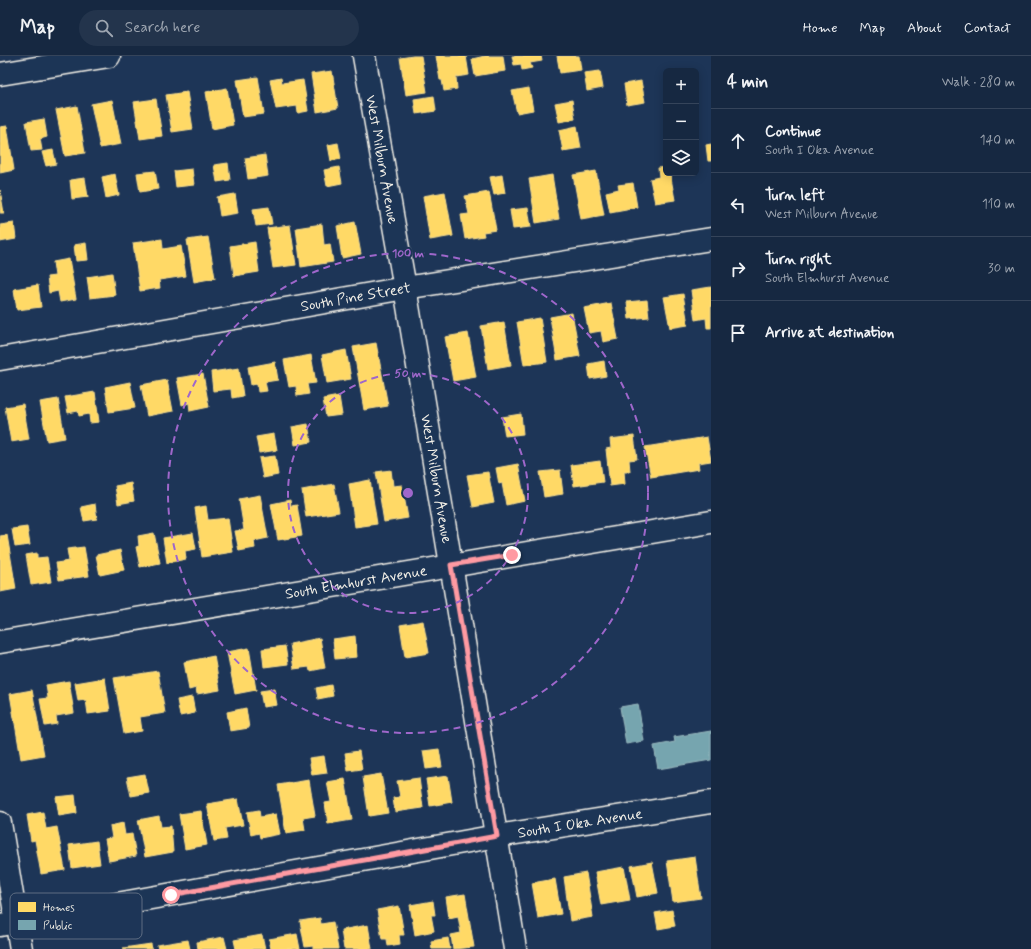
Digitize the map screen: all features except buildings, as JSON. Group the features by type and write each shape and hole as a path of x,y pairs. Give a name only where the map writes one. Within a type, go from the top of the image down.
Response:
{"street":[{"path":"0,74 109,56"},
{"name":"West Milburn Avenue","path":"364,56 405,288 516,949"},
{"name":"South Pine Street","path":"0,359 405,288 711,239"},
{"name":"South Elmhurst Avenue","path":"0,642 711,522"},
{"name":"South I Oka Avenue","path":"142,900 497,836 711,802"},
{"path":"0,823 8,924"},
{"path":"16,939 21,949"}],"route":[{"path":"171,895 497,836 451,565 512,555"}]}
